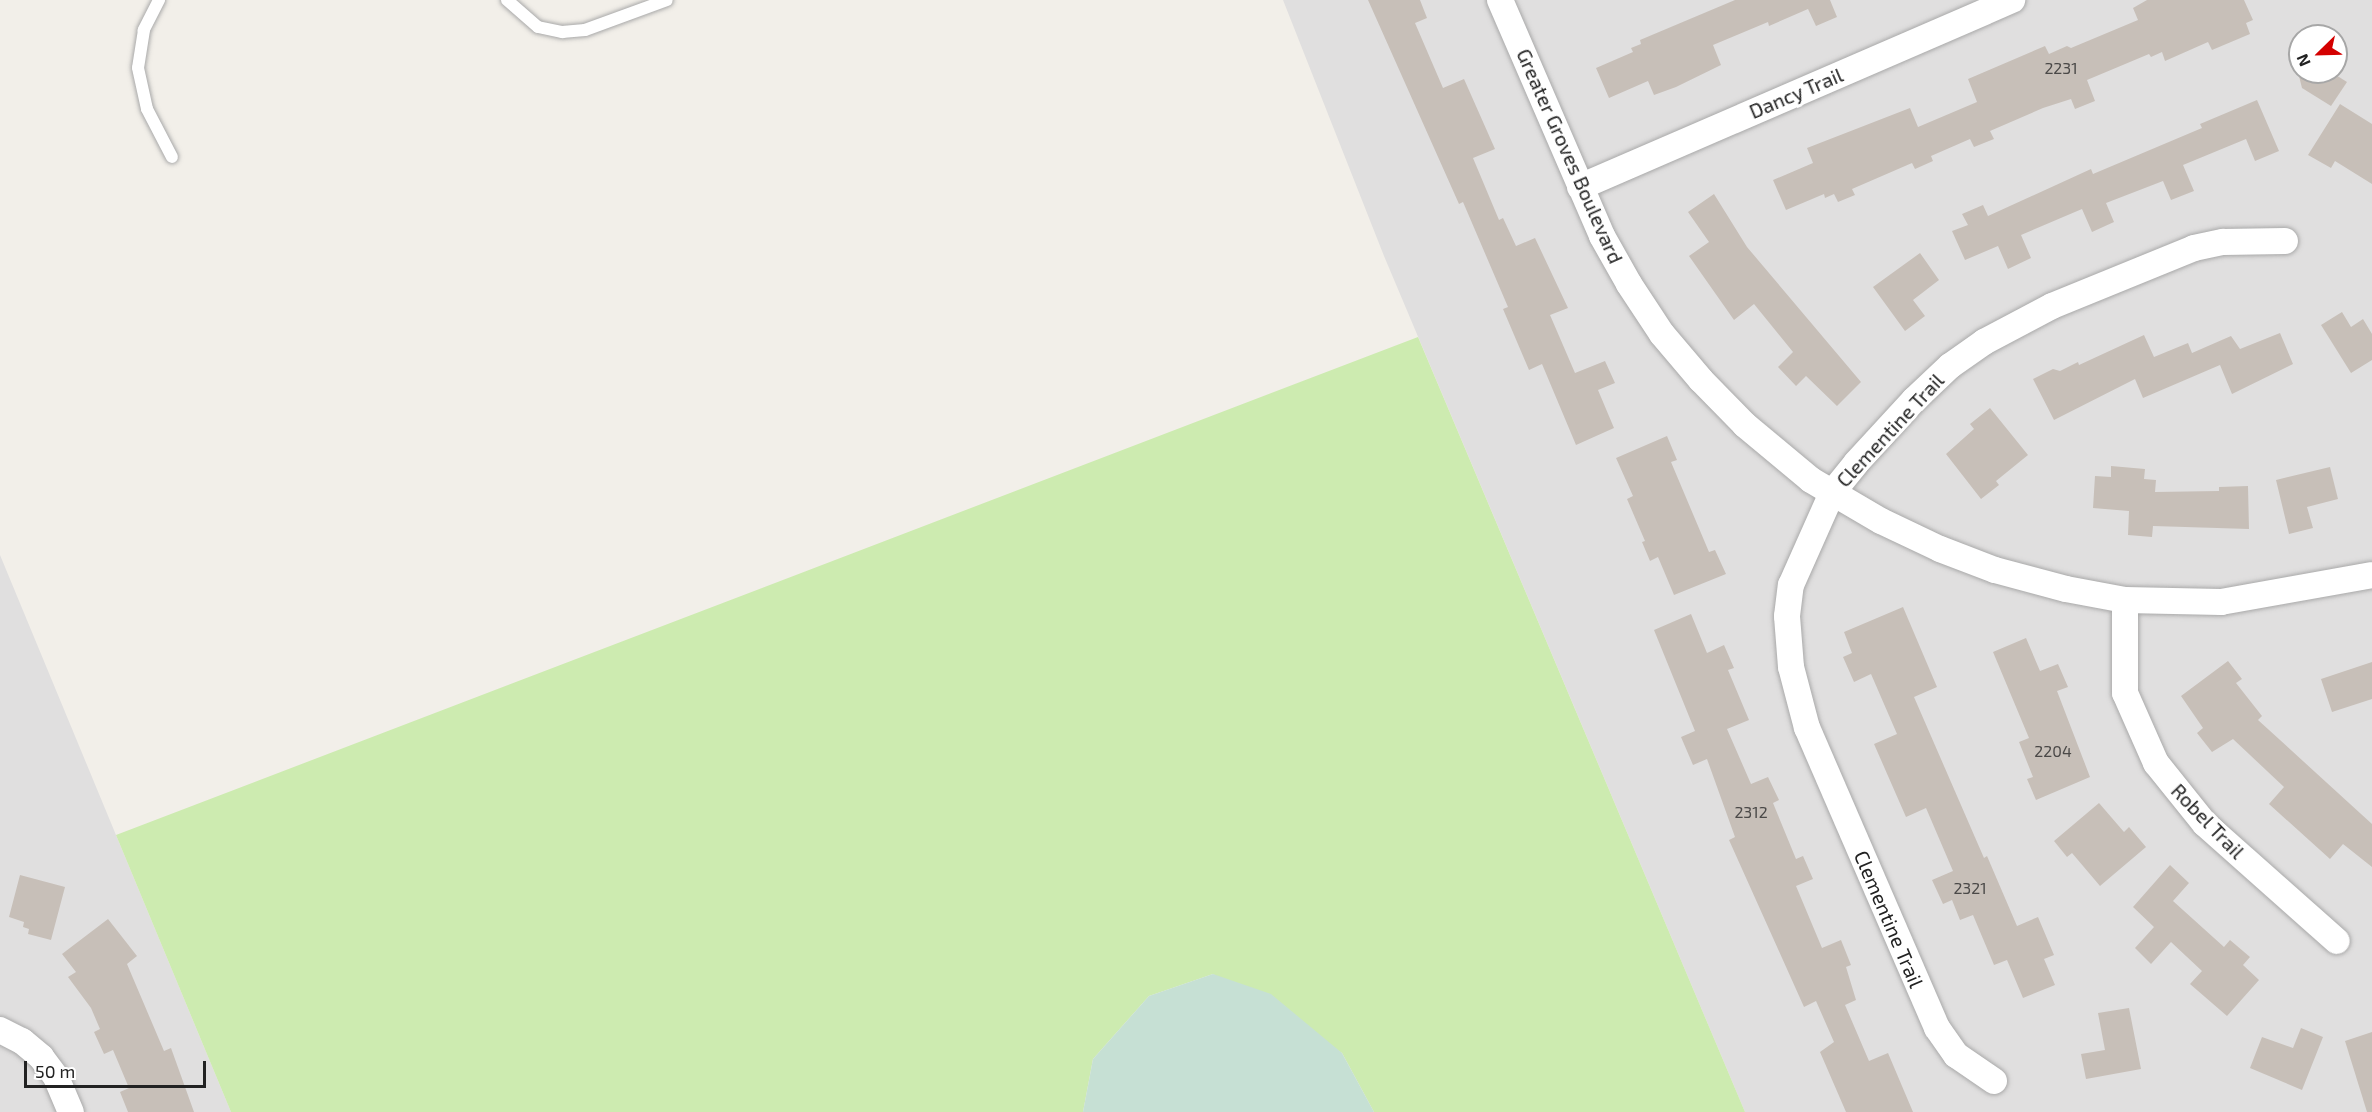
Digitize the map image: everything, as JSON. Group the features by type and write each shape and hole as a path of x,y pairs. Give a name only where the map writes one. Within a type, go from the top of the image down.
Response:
{"street":[{"name":"Greater Groves Boulevard","path":"1500,0 1580,187 1620,268 1682,358 1752,432 1832,493 1930,544 1995,570 2066,589 2125,600 2221,602 2372,575"},
{"name":"Dancy Trail","path":"1580,187 2012,0"},
{"name":"Clementine Trail","path":"1994,1081 1962,1060 1937,1028 1801,709 1791,667 1787,616 1791,585 1832,493 1914,400 1950,366 1984,342 2052,306 2194,248 2223,242 2285,241"},
{"name":"Robel Trail","path":"2125,600 2125,693 2156,764 2205,824 2337,941"},
{"path":"0,1030 22,1041 41,1057 56,1077 71,1112"}],"lane":[{"path":"159,0 144,30 138,68 147,109 171,157"},
{"path":"507,0 538,27 562,32 585,30 667,0"}],"shaded area":[{"path":"1283,0 2372,0 2372,1112 1745,1112 1384,256"},
{"path":"0,555 116,835 231,1112 0,1112"}],"green space":[{"path":"1418,337 1745,1112 1374,1112 1342,1053 1213,974 1149,996 1093,1059 1083,1112 231,1112 116,835"},
{"path":"1213,974 1271,994 1342,1053 1374,1112 1083,1112 1093,1059 1149,996"}],"building":[{"path":"1368,0 1420,0 1427,18 1415,23 1443,88 1464,79 1495,149 1473,158 1499,220 1503,218 1516,246 1535,238 1568,308 1550,315 1575,373 1605,361 1615,383 1598,390 1614,428 1576,445 1542,364 1529,370 1503,309 1508,307 1463,202 1459,204"},
{"path":"1735,0 1830,0 1837,17 1816,26 1808,9 1769,26 1768,22 1713,45 1721,65 1676,87 1654,95 1648,81 1609,98 1596,68 1633,52 1631,48 1641,44 1640,40"},
{"path":"2147,0 2244,0 2253,20 2246,23 2250,34 2212,50 2208,42 2165,61 2162,52 2151,57 2149,54 2087,80 2095,101 2075,109 2071,99 2043,108 1990,131 1994,139 1974,147 1970,139 1931,156 1933,161 1915,169 1912,163 1852,189 1855,195 1838,202 1834,194 1825,198 1824,194 1786,210 1773,180 1813,163 1807,148 1910,108 1918,127 1977,102 1968,79 2045,46 2049,54 2067,46 2071,48 2138,20 2133,8"},
{"path":"2301,84 2346,84 2331,106 2302,88"},
{"path":"2257,100 2279,151 2255,161 2246,139 2183,165 2194,191 2171,200 2163,181 2106,203 2114,222 2092,232 2082,209 2021,235 2031,258 2008,269 1998,246 1965,260 1952,231 1968,225 1962,214 1983,205 1988,216 2091,169 2093,174 2202,128 2200,124"},
{"path":"2340,104 2372,124 2372,184 2335,161 2331,168 2308,155"},
{"path":"1714,194 1747,247 1861,382 1837,406 1806,376 1796,386 1778,367 1793,352 1754,304 1734,320 1689,256 1709,242 1688,212"},
{"path":"1920,253 1939,280 1913,300 1925,316 1905,331 1873,287"},
{"path":"2342,312 2351,327 2363,319 2372,334 2372,360 2351,373 2321,325"},
{"path":"2280,333 2293,364 2232,394 2220,365 2143,398 2135,379 2054,420 2033,379 2053,369 2060,371 2078,362 2079,365 2144,335 2154,357 2188,343 2192,353 2231,336 2240,349"},
{"path":"1990,408 2028,455 1996,481 1999,485 1981,499 1946,454 1974,429 1970,424"},
{"path":"1667,436 1677,460 1671,462 1709,552 1715,550 1726,574 1674,595 1658,557 1650,561 1642,542 1645,541 1627,499 1633,496 1616,458"},
{"path":"2111,466 2145,469 2144,479 2156,480 2155,492 2219,491 2219,487 2248,486 2249,529 2153,526 2152,537 2128,535 2129,511 2093,508 2095,476 2111,477"},
{"path":"2330,467 2338,499 2307,507 2313,528 2289,534 2276,480"},
{"path":"1903,607 1937,687 1914,697 1984,858 1987,856 2017,926 2038,917 2054,955 2044,959 2055,985 2023,998 2007,960 1994,965 1973,915 1960,920 1952,900 1943,904 1932,880 1953,871 1926,808 1906,817 1874,744 1897,734 1871,674 1854,682 1843,657 1852,653 1844,632"},
{"path":"1691,614 1707,653 1724,645 1734,668 1728,670 1749,720 1727,729 1751,784 1768,777 1779,800 1773,803 1796,859 1803,856 1813,879 1796,886 1822,948 1841,940 1851,965 1846,967 1856,1000 1845,1005 1869,1061 1888,1053 1913,1112 1846,1112 1820,1052 1834,1042 1816,1001 1804,1007 1729,840 1735,837 1707,759 1693,765 1681,737 1695,731 1654,630"},
{"path":"2026,638 2040,671 2058,664 2068,687 2057,691 2090,777 2036,800 2027,779 2033,777 2019,742 2029,738 1993,652"},
{"path":"2228,661 2242,679 2236,683 2262,716 2258,720 2372,824 2372,867 2343,844 2330,859 2269,804 2284,787 2233,739 2212,752 2197,733 2203,728 2181,696"},
{"path":"2372,662 2372,699 2332,712 2321,679"},
{"path":"2099,803 2124,832 2129,827 2146,847 2100,886 2072,853 2067,857 2054,841"},
{"path":"2170,865 2189,883 2173,901 2224,947 2230,940 2250,957 2243,965 2259,980 2227,1016 2190,984 2202,971 2171,942 2151,964 2135,948 2154,927 2133,907"},
{"path":"20,875 65,887 51,940 28,934 29,929 23,927 24,922 9,917"},
{"path":"108,919 137,956 127,964 164,1051 171,1048 194,1112 128,1112 120,1092 129,1088 113,1050 104,1054 94,1032 100,1029 91,1008 68,977 76,972 62,954"},
{"path":"2129,1008 2141,1069 2086,1079 2081,1054 2105,1050 2098,1013"},
{"path":"2301,1028 2323,1037 2302,1090 2250,1068 2262,1037 2293,1048"},
{"path":"2372,1032 2372,1112 2367,1112 2345,1041"}]}
